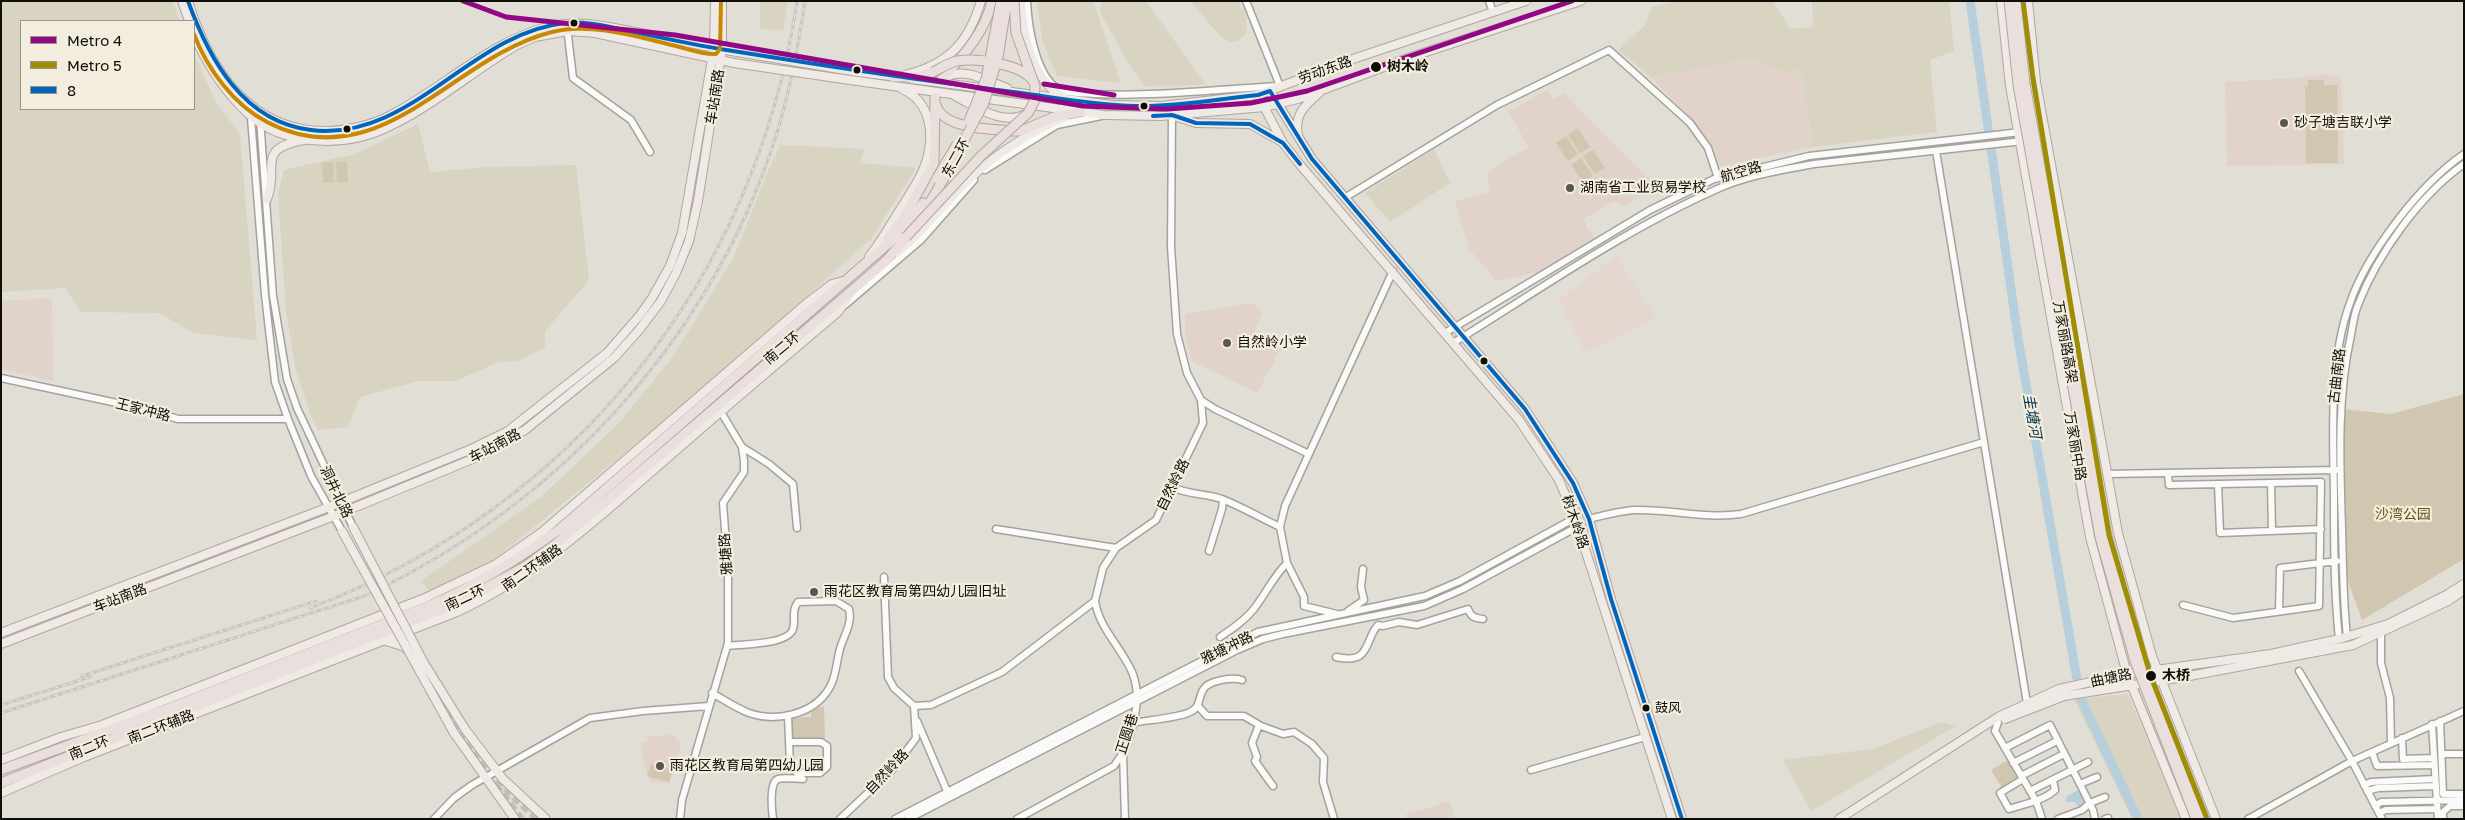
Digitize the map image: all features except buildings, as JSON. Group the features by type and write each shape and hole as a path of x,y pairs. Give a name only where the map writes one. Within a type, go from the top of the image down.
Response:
{"highway":[{"path":"941,80 983,27 992,1"},
{"name":"东二环","path":"846,280 902,232 914,216 969,121 988,73 1001,1"},
{"name":"东二环","path":"855,288 887,260 906,237 940,185 984,102 998,57 1007,1"},
{"path":"906,237 981,156 1028,113 1036,97 1035,86 1016,33 1014,1"},
{"name":"万家丽路高架","path":"2009,1 2018,85 2100,538 2134,661 2196,819"},
{"name":"万家丽路高架","path":"2016,1 2025,84 2107,536 2142,659 2204,819"},
{"path":"893,77 916,77 933,72 957,61 982,62 1020,70 1030,76 1035,86"},
{"path":"878,254 907,212 932,168 936,152 935,98 937,109 946,120 995,130 1021,131 1054,117 1080,112"},
{"name":"南二环","path":"1,770 158,713 417,611 462,592 489,577 528,553 561,528 846,280"},
{"name":"南二环","path":"1,783 380,635 483,591 526,566 556,544 855,288"}],"main road":[{"path":"182,1 189,20"},
{"path":"188,1 194,20"},
{"name":"车站南路","path":"1,633 340,503 469,450 508,430 607,353 640,315 662,282 676,249 686,218 714,48 715,1"},
{"name":"车站南路","path":"1,644 334,516 475,458 512,439 614,358 639,330 669,287 683,257 694,222 722,50 722,1"},
{"path":"893,77 917,72 944,58 968,36 981,1"},
{"path":"1021,1 1024,33 1045,81 1056,93 1088,103"},
{"name":"劳动东路","path":"1088,103 1161,106 1258,95 1526,1"},
{"name":"劳动东路","path":"1172,115 1264,107 1276,104 1581,1"},
{"name":"万家丽中路","path":"2001,1 2010,86 2090,536 2127,674 2186,819"},
{"name":"万家丽中路","path":"2028,1 2036,82 2118,533 2158,670 2216,819"},
{"path":"195,22 198,31 228,82 250,105 260,113 290,126 315,131 340,130 366,125 398,111 512,39 536,30 598,25 722,50 858,72 1088,103"},
{"path":"195,37 219,80 251,116 290,135 313,139 350,140 388,127 517,45 567,27 720,60 896,87 1104,115 1172,115 1196,123 1250,124 1283,142"},
{"path":"941,80 958,73 971,74 1023,93"},
{"path":"858,270 884,237 925,167 929,135 926,113 920,100 896,87"},
{"path":"1299,140 1297,129 1298,115 1304,106 1322,90"},
{"name":"树木岭路","path":"1270,91 1276,104 1312,159 1456,326 1536,426 1573,483 1589,519 1614,608 1682,819"},
{"path":"948,93 1003,118 1016,118 1028,113"},
{"name":"树木岭路","path":"1258,95 1283,142 1519,420 1559,480 1575,518 1672,819"},
{"path":"887,260 920,233 988,162 1043,128 1080,112"},
{"path":"266,199 270,189 270,164 274,154 283,146 313,139"},
{"name":"南二环辅路","path":"1,760 61,737 102,725 416,602 496,564 542,532 814,298 832,284 846,280"},
{"name":"南二环辅路","path":"1,793 84,757 477,603 522,577 564,546 837,313 855,288"},
{"name":"洞井北路","path":"354,527 424,663 465,729 497,771 546,819"},
{"name":"洞井北路","path":"342,531 454,733 515,819"},
{"name":"曲塘路","path":"1848,819 1998,722 2065,692 2098,690 2162,681 2352,645 2464,584"},
{"name":"曲塘路","path":"1839,819 1998,718 2027,703 2127,674 2271,654 2382,629 2448,601 2464,590"},
{"path":"384,641 395,643 407,649 442,702 415,640 420,629 425,624"}],"street":[{"path":"1027,1 1032,42 1046,74 1055,87 1088,103"},
{"path":"1055,87 1077,92 1131,95 1187,94 1280,86 1246,1"},
{"path":"1489,1 1492,12"},
{"path":"567,27 573,78 631,120 641,133 650,152"},
{"path":"1346,198 1498,105 1609,50 1690,124 1708,148 1716,179 1716,189"},
{"name":"洞井北路","path":"250,105 267,320 275,382 311,476 342,531"},
{"name":"洞井北路","path":"260,113 273,296 287,379 297,408 340,503 354,527"},
{"path":"837,313 921,240 970,184 988,167 1057,125 1104,115"},
{"name":"自然岭路","path":"1095,601 1103,568 1116,548 1156,520 1203,423 1201,400 1187,373 1177,334 1171,247 1172,115"},
{"name":"航空路","path":"1445,333 1650,210 1716,179 1777,162 1809,156 2045,130"},
{"name":"航空路","path":"1454,343 1640,229 1716,189 1787,168 2046,138"},
{"path":"1936,151 2027,703"},
{"name":"古曲南路","path":"2347,637 2333,409 2336,362 2350,303 2377,247 2413,200 2451,163 2464,154"},
{"path":"1809,156 1814,164"},
{"name":"古曲南路","path":"2339,639 2335,603 2334,561 2337,470 2345,364 2358,306 2384,252 2420,206 2464,164"},
{"path":"1363,569 1361,587 1364,600 1341,614 1304,606 1304,597 1287,563 1280,528 1285,506 1310,454 1338,386 1393,271"},
{"name":"王家冲路","path":"1,378 140,408 178,419 288,419"},
{"path":"1201,400 1214,409 1310,454"},
{"name":"雅塘路","path":"680,819 682,800 727,646 728,570 723,503 744,472 742,447 721,412"},
{"path":"1589,519 1615,512 1635,510 1708,516 1741,514 1984,442"},
{"path":"742,447 769,464 794,484 797,528"},
{"path":"2107,474 2337,470"},
{"path":"2168,474 2169,485 2321,482 2320,562 2317,573 2319,606 2233,618 2183,605"},
{"path":"2271,483 2272,531"},
{"path":"2218,484 2220,533 2321,529"},
{"path":"1172,487 1184,493 1200,493 1223,500 1280,528"},
{"path":"1209,551 1223,500"},
{"name":"雅塘冲路","path":"895,819 1258,632 1402,602 1442,590 1575,518"},
{"name":"雅塘冲路","path":"908,819 1263,639 1424,606 1447,597 1577,527"},
{"path":"996,529 1116,548"},
{"path":"2279,611 2280,568 2320,562 2343,561"},
{"path":"1220,637 1254,609 1278,572 1287,563"},
{"path":"884,577 888,677 894,688 914,706 931,705 1002,672 1095,601"},
{"path":"712,693 751,714 788,716 814,705 827,692 834,675 839,650 850,625 849,609 836,601 798,602 793,612 793,628 789,636 778,641 727,646"},
{"name":"正圆巷","path":"1017,819 1114,766 1123,754 1133,723 1136,694 1132,673 1097,615 1095,601"},
{"path":"1336,657 1344,659 1358,656 1366,650 1378,625 1382,626 1399,622 1417,625 1468,608 1470,614 1475,618 1483,618"},
{"path":"2382,629 2381,662 2390,698 2391,743"},
{"path":"2299,671 2352,761 2378,813"},
{"path":"1133,723 1190,713 1198,706 1202,691 1206,686 1235,677 1242,680"},
{"path":"434,819 464,790 590,718 643,711 708,706"},
{"name":"自然岭路","path":"840,819 892,770 916,738 914,706"},
{"path":"1198,706 1207,716 1244,716 1259,725 1283,734 1294,732 1303,736 1322,753 1324,758 1323,782 1334,819"},
{"path":"2248,819 2352,761 2440,720 2464,711"},
{"path":"788,716 789,742 790,765 797,773 820,773 827,767 827,746 821,742 789,742"},
{"path":"916,719 947,791"},
{"path":"2440,720 2443,794 2464,794"},
{"path":"1998,722 1995,731 2036,800 2042,819"},
{"path":"2432,724 2438,819"},
{"path":"1259,725 1252,742 1257,757 1255,761 1274,786"},
{"path":"2005,748 2050,726 2090,803 2096,819"},
{"path":"1531,770 1645,737"},
{"path":"2402,738 2403,762"},
{"path":"2013,763 2057,741"},
{"path":"2372,752 2378,766 2403,762 2434,761"},
{"path":"1123,754 1126,819"},
{"path":"2053,780 2055,790 2036,800 2009,809 2000,793 2064,754"},
{"path":"2442,754 2464,754"},
{"path":"2030,791 2088,762"},
{"path":"2080,784 2097,777"},
{"path":"773,819 772,788 774,782 778,779 803,779"},
{"path":"2366,788 2371,782 2435,779"},
{"path":"2366,788 2436,786"},
{"path":"2058,819 2082,810 2090,803 2105,797"},
{"path":"2378,813 2381,802 2464,800"},
{"path":"2443,819 2443,812 2450,806 2464,806"},
{"path":"2378,813 2386,810 2437,809"}],"shaded area":[{"path":"1,1 173,1 179,20 20,20 20,110 195,110 195,56 214,99 240,134 257,340 194,333 159,313 81,312 65,288 1,292"},
{"path":"760,1 788,1 783,30 760,29"},
{"path":"1037,1 1093,1 1121,83 1057,76 1042,40"},
{"path":"1101,1 1146,1 1206,85 1145,86 1130,66 1100,12"},
{"path":"1190,1 1239,1 1246,17 1247,30 1244,36 1238,41 1230,42 1221,37"},
{"path":"1676,1 1773,1 1790,29 1813,27 1812,1 1949,1 1954,51 1930,60 1937,132 1813,147 1801,68 1789,74 1751,59 1651,77 1618,50 1645,25 1652,7"},
{"path":"1751,59 1789,74 1801,68 1813,147 1720,166 1710,144 1692,121 1651,77"},
{"name":"砂子塘吉联小学","path":"2326,74 2341,78 2344,164 2227,166 2225,82 2296,78"},
{"name":"湖南省工业贸易学校","path":"1547,90 1553,99 1564,93 1654,184 1650,191 1623,206 1614,201 1584,219 1587,229 1595,238 1585,245 1542,271 1497,281 1469,249 1455,201 1489,192 1488,171 1529,147 1508,112"},
{"path":"418,124 430,172 487,167 576,165 589,280 545,331 545,347 518,361 499,362 455,381 418,381 360,397 348,427 318,430 310,414 295,367 286,311 278,193 284,170 355,154"},
{"path":"780,145 864,149 860,163 916,168 871,239 701,391 497,557 430,591 421,581 541,497 619,423 671,359 733,259"},
{"path":"1434,149 1450,183 1390,222 1365,193"},
{"path":"1616,256 1656,318 1585,352 1558,300"},
{"path":"52,298 53,381 1,369 1,301"},
{"name":"自然岭小学","path":"1252,303 1263,312 1252,336 1280,350 1257,393 1192,361 1185,334 1185,314"},
{"path":"2128,694 2182,819 2132,819 2074,699"},
{"path":"1941,722 1956,726 1811,811 1783,760 1873,749"},
{"name":"雨花区教育局第四幼儿园","path":"674,735 681,745 670,783 651,782 642,756 641,742 647,742 648,736"},
{"path":"1449,801 1455,819 1407,819 1405,815"}],"green space":[{"path":"2308,80 2324,80 2324,85 2337,85 2338,163 2306,163 2305,87 2308,86"},
{"path":"1578,128 1590,147 1580,153 1568,135"},
{"path":"1566,136 1578,154 1568,161 1556,143"},
{"path":"1593,150 1605,168 1595,174 1583,156"},
{"path":"1581,158 1593,176 1583,182 1571,165"},
{"path":"347,161 348,182 337,182 336,162"},
{"path":"322,162 333,162 334,182 323,183"},
{"name":"沙湾公园","path":"2464,394 2464,559 2362,620 2343,567 2342,409 2391,414"},
{"path":"824,707 825,738 792,740 791,718 811,717 811,708"},
{"path":"2008,760 2018,778 2002,788 1991,770"},
{"path":"651,764 672,770 669,782 647,776"}],"water":[{"path":"2080,791 2085,805 2080,808 2075,802 2065,802 2067,796"}],"waterway":[{"name":"圭塘河","path":"1970,1 2018,338 2080,697 2138,819"}],"tunnel":[{"path":"444,700 462,734 473,749 497,779 538,819"},
{"path":"495,785 521,819"}],"railway":[{"path":"310,608 405,565 491,510 569,446 637,372 694,289 741,199 775,103 797,1"},
{"path":"1,713 364,596 436,558 504,513 567,460 624,402 675,338 718,269 754,196 781,119 789,90 805,1"},
{"path":"82,676 316,601"},
{"path":"1,705 90,677"}],"metro line":[{"name":"4","path":"463,1 506,17 675,35 1083,106 1167,109 1251,103 1307,91 1572,1"},
{"name":"5","path":"2023,1 2033,78 2109,535 2151,677 2207,819"},
{"name":"4","path":"1044,84 1114,95"}],"transit line":[{"name":"8","path":"188,1 218,65 248,101 266,115 287,125 311,130 347,129 380,120 410,104 499,46 531,31 565,23 595,24 706,47 943,83 1104,104 1166,105 1258,95 1270,91 1312,159 1525,409 1573,483 1589,519 1611,599 1682,819"},
{"path":"195,36 206,60 223,85 255,115 267,122 308,136 345,136 381,126 415,108 482,64 516,45 552,32 567,29 614,32 701,53 716,54 720,49 721,1"},
{"name":"8","path":"1153,116 1172,115 1196,123 1250,124 1283,143 1300,164"}],"place":[{"name":"树木岭","path":"1376,67"},
{"name":"砂子塘吉联小学","path":"2284,123"},
{"name":"湖南省工业贸易学校","path":"1570,188"},
{"name":"自然岭小学","path":"1227,343"},
{"name":"雨花区教育局第四幼儿园旧址","path":"814,592"},
{"name":"木桥","path":"2151,676"},
{"name":"鼓风","path":"1646,708"},
{"name":"雨花区教育局第四幼儿园","path":"660,766"}]}
